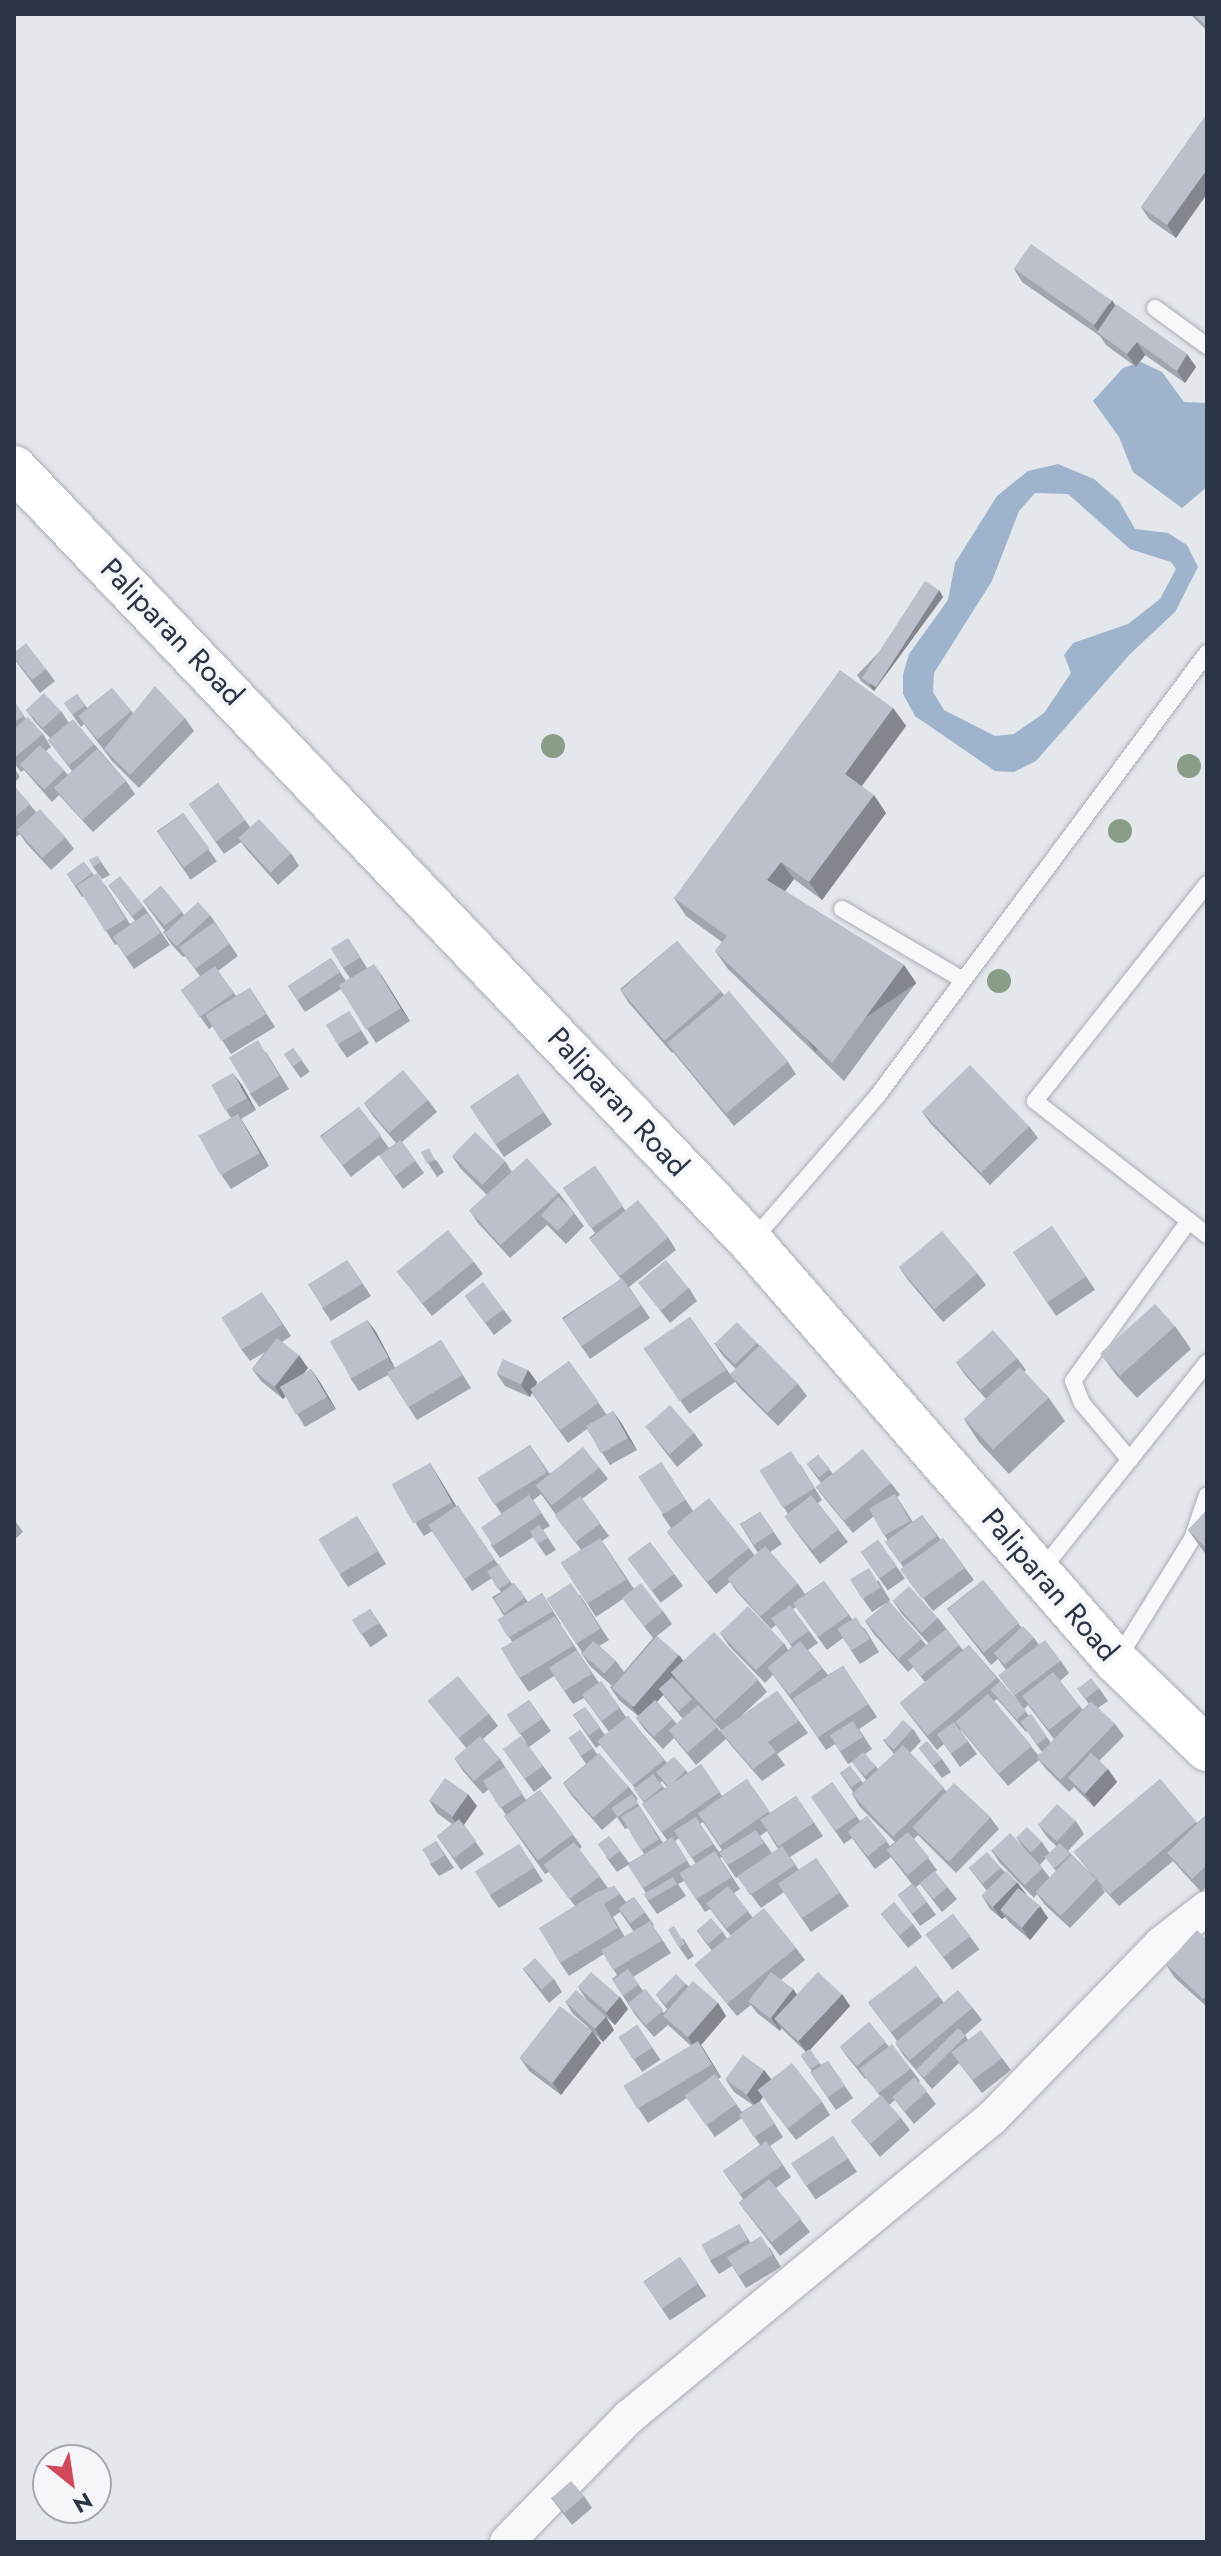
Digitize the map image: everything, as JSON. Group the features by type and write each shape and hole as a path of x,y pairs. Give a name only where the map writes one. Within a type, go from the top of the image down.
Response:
{"main road":[{"name":"Paliparan Road","path":"14,468 751,1242 1116,1661 1207,1749"}],"street":[{"path":"507,2542 629,2417 991,2119 1161,1944 1207,1908"}],"lane":[{"path":"1155,308 1207,346"},
{"path":"751,1242 878,1095 1207,653"},
{"path":"1207,884 1035,1101 1207,1235"},
{"path":"842,909 963,980"},
{"path":"1130,1460 1082,1403 1073,1381 1189,1221"},
{"path":"1039,1573 1207,1363"},
{"path":"1116,1661 1192,1539 1207,1495"}],"water":[{"path":"1141,362 1162,372 1184,402 1207,403 1207,487 1182,508 1133,472 1119,437 1093,401 1123,368"},
{"path":"1058,464 1094,479 1119,501 1135,529 1168,533 1187,545 1198,567 1175,612 1130,654 1036,761 1014,772 995,771 915,716 903,694 903,674 909,654 948,600 955,563 997,496 1028,471","holes":["1035,493 1068,494 1130,549 1171,562 1176,569 1160,599 1128,624 1073,643 1064,655 1071,673 1044,713 1014,734 995,736 944,710 933,692 934,673 992,581 1019,511"]}],"building":[{"path":"1194,14 1207,14 1207,27"},
{"path":"1207,114 1207,169 1167,225 1141,207"},
{"path":"1031,244 1111,300 1094,325 1014,269"},
{"path":"1116,304 1187,354 1177,371 1137,342 1127,354 1097,332"},
{"path":"925,581 939,590 876,688 862,678"},
{"path":"26,643 46,669 32,680 14,658 14,653"},
{"path":"840,670 893,708 845,774 874,795 809,882 781,862 767,880 904,965 832,1063 715,951 727,936 674,898"},
{"path":"155,686 185,718 130,775 104,749"},
{"path":"112,688 131,711 98,739 78,716"},
{"path":"44,693 61,711 43,728 26,710"},
{"path":"77,694 85,705 72,715 64,703"},
{"path":"14,701 24,716 14,722"},
{"path":"28,717 43,734 14,758 14,729"},
{"path":"73,719 94,744 69,765 48,740"},
{"path":"40,745 64,770 44,790 20,764"},
{"path":"97,749 126,781 83,820 54,788"},
{"path":"218,783 245,820 216,841 189,804"},
{"path":"14,786 30,804 14,818"},
{"path":"40,809 65,837 42,858 17,830"},
{"path":"183,813 209,848 184,867 157,832"},
{"path":"259,819 291,853 271,872 239,838"},
{"path":"97,856 101,862 93,867 89,860"},
{"path":"84,862 92,873 75,886 67,874"},
{"path":"97,873 126,919 105,932 77,886"},
{"path":"120,876 144,907 132,916 108,885"},
{"path":"161,886 182,911 165,926 143,901"},
{"path":"198,902 210,915 177,947 164,933"},
{"path":"147,913 161,933 126,957 113,937"},
{"path":"214,922 230,944 195,969 179,947"},
{"path":"348,938 360,958 343,968 331,948"},
{"path":"677,941 721,992 664,1041 620,990"},
{"path":"331,958 340,972 297,1000 288,986"},
{"path":"374,964 401,1009 366,1030 339,985"},
{"path":"215,966 234,993 200,1017 181,990"},
{"path":"250,988 266,1015 221,1041 205,1015"},
{"path":"729,991 788,1061 726,1114 667,1043"},
{"path":"349,1011 361,1031 338,1045 326,1025"},
{"path":"258,1040 280,1076 250,1094 229,1058"},
{"path":"293,1048 302,1060 293,1067 284,1055"},
{"path":"970,1065 1029,1126 981,1173 922,1112"},
{"path":"403,1070 428,1100 389,1133 364,1103"},
{"path":"233,1073 247,1098 225,1110 211,1085"},
{"path":"518,1074 544,1112 496,1145 470,1106"},
{"path":"359,1107 381,1135 343,1166 320,1137"},
{"path":"238,1114 260,1153 220,1175 199,1136"},
{"path":"475,1132 505,1161 482,1185 452,1156"},
{"path":"400,1140 416,1161 395,1176 379,1156"},
{"path":"429,1148 435,1160 427,1164 421,1152"},
{"path":"527,1158 558,1193 500,1245 469,1210"},
{"path":"595,1166 623,1206 591,1229 563,1188"},
{"path":"558,1197 575,1213 558,1231 541,1215"},
{"path":"638,1200 668,1237 620,1276 590,1239"},
{"path":"1052,1226 1086,1277 1047,1303 1013,1252"},
{"path":"448,1230 474,1262 423,1303 397,1272"},
{"path":"942,1231 977,1273 934,1309 899,1267"},
{"path":"347,1260 362,1284 323,1308 308,1284"},
{"path":"666,1260 689,1288 661,1311 638,1283"},
{"path":"622,1278 641,1305 582,1346 563,1319"},
{"path":"483,1282 503,1309 485,1323 465,1296"},
{"path":"262,1292 282,1324 241,1350 221,1317"},
{"path":"1155,1304 1175,1326 1120,1376 1100,1354"},
{"path":"690,1317 726,1370 679,1401 644,1348"},
{"path":"367,1320 388,1357 351,1379 330,1342"},
{"path":"737,1322 757,1343 735,1364 715,1344"},
{"path":"993,1330 1017,1358 980,1390 956,1362"},
{"path":"277,1338 299,1355 274,1387 252,1370"},
{"path":"441,1340 462,1375 408,1408 387,1372"},
{"path":"760,1345 798,1384 767,1413 730,1374"},
{"path":"503,1359 528,1370 521,1385 496,1374"},
{"path":"569,1361 599,1402 560,1430 530,1389"},
{"path":"1020,1367 1049,1398 993,1450 964,1419"},
{"path":"311,1369 327,1397 296,1415 280,1387"},
{"path":"670,1405 694,1433 669,1455 645,1427"},
{"path":"613,1411 628,1438 601,1453 586,1426"},
{"path":"530,1445 547,1472 494,1505 477,1478"},
{"path":"583,1447 599,1467 552,1506 536,1485"},
{"path":"863,1449 891,1483 844,1521 816,1487"},
{"path":"791,1451 814,1488 783,1508 760,1471"},
{"path":"818,1455 830,1469 819,1478 807,1464"},
{"path":"661,1462 686,1500 663,1514 638,1477"},
{"path":"430,1463 452,1502 413,1524 392,1484"},
{"path":"895,1494 910,1521 884,1536 869,1509"},
{"path":"529,1495 541,1513 493,1546 481,1527"},
{"path":"811,1495 839,1529 812,1551 785,1516"},
{"path":"580,1496 600,1523 575,1542 554,1515"},
{"path":"709,1498 749,1548 707,1582 667,1532"},
{"path":"458,1505 494,1559 465,1579 428,1525"},
{"path":"1207,1510 1207,1549 1188,1530"},
{"path":"760,1512 773,1532 754,1545 741,1525"},
{"path":"922,1515 937,1536 900,1563 885,1542"},
{"path":"357,1516 378,1551 340,1574 318,1539"},
{"path":"539,1525 548,1538 537,1544 530,1531"},
{"path":"600,1538 626,1580 587,1604 561,1562"},
{"path":"943,1538 965,1568 922,1599 900,1569"},
{"path":"878,1540 897,1566 880,1578 861,1552"},
{"path":"650,1542 674,1574 652,1591 628,1559"},
{"path":"765,1546 798,1584 760,1617 727,1579"},
{"path":"499,1564 510,1582 498,1589 487,1571"},
{"path":"869,1568 881,1588 862,1599 850,1579"},
{"path":"983,1580 1019,1623 984,1652 948,1610"},
{"path":"824,1581 849,1615 818,1637 793,1603"},
{"path":"514,1583 525,1597 505,1613 494,1599"},
{"path":"571,1583 600,1628 576,1644 547,1599"},
{"path":"641,1583 663,1611 644,1626 622,1598"},
{"path":"909,1586 938,1618 921,1633 893,1601"},
{"path":"542,1593 553,1611 508,1638 497,1620"},
{"path":"889,1601 922,1639 898,1659 866,1621"},
{"path":"790,1605 809,1631 790,1644 771,1619"},
{"path":"748,1606 784,1643 756,1670 720,1633"},
{"path":"370,1609 379,1624 361,1634 352,1620"},
{"path":"555,1616 573,1646 519,1678 501,1648"},
{"path":"856,1617 870,1639 851,1651 837,1629"},
{"path":"1023,1626 1034,1638 1005,1665 994,1653"},
{"path":"946,1629 959,1645 921,1676 908,1660"},
{"path":"714,1632 758,1680 715,1720 671,1672"},
{"path":"657,1636 679,1655 634,1707 612,1688"},
{"path":"1045,1640 1061,1661 1014,1696 999,1675"},
{"path":"593,1641 616,1661 604,1674 582,1654"},
{"path":"800,1641 822,1668 789,1695 767,1667"},
{"path":"969,1645 997,1678 928,1736 900,1703"},
{"path":"577,1650 592,1674 564,1691 549,1667"},
{"path":"843,1666 868,1705 818,1737 793,1699"},
{"path":"1053,1672 1079,1706 1049,1730 1022,1696"},
{"path":"458,1676 489,1714 459,1739 428,1701"},
{"path":"672,1677 692,1699 679,1711 659,1689"},
{"path":"1091,1678 1099,1688 1086,1699 1078,1689"},
{"path":"601,1681 620,1708 601,1721 582,1694"},
{"path":"1000,1681 1026,1711 1016,1720 990,1690"},
{"path":"777,1691 799,1721 768,1742 776,1752 753,1769 720,1731"},
{"path":"988,1694 1032,1746 999,1774 955,1722"},
{"path":"529,1700 542,1719 519,1734 507,1715"},
{"path":"655,1700 673,1719 654,1737 636,1718"},
{"path":"1091,1701 1115,1724 1061,1780 1037,1757"},
{"path":"698,1705 717,1727 688,1752 669,1731"},
{"path":"585,1707 600,1727 589,1735 574,1715"},
{"path":"1031,1714 1047,1737 1036,1744 1020,1721"},
{"path":"628,1716 664,1760 633,1785 597,1741"},
{"path":"903,1720 913,1729 894,1750 884,1741"},
{"path":"853,1721 863,1737 840,1751 830,1735"},
{"path":"954,1722 968,1742 951,1754 937,1734"},
{"path":"580,1730 592,1748 581,1756 568,1738"},
{"path":"480,1736 500,1759 474,1781 454,1758"},
{"path":"521,1736 543,1766 525,1779 503,1749"},
{"path":"927,1741 942,1759 933,1766 919,1748"},
{"path":"903,1745 944,1787 893,1837 852,1794"},
{"path":"863,1752 876,1766 865,1776 852,1762"},
{"path":"599,1753 629,1787 593,1818 564,1784"},
{"path":"1091,1753 1108,1769 1085,1794 1068,1778"},
{"path":"674,1757 686,1770 672,1784 701,1764 720,1792 662,1832 642,1804 668,1786 656,1772"},
{"path":"850,1766 861,1780 852,1788 841,1773"},
{"path":"505,1767 522,1794 500,1808 483,1781"},
{"path":"653,1774 663,1787 644,1801 634,1789"},
{"path":"445,1778 468,1794 452,1816 430,1800"},
{"path":"747,1779 769,1811 720,1845 698,1813"},
{"path":"1160,1779 1196,1822 1109,1895 1073,1852"},
{"path":"832,1782 856,1816 835,1831 811,1797"},
{"path":"954,1783 991,1817 949,1862 912,1828"},
{"path":"540,1790 573,1834 538,1860 505,1816"},
{"path":"632,1794 638,1803 617,1817 611,1808"},
{"path":"796,1796 814,1823 778,1847 760,1820"},
{"path":"1057,1804 1076,1821 1057,1842 1038,1825"},
{"path":"639,1806 659,1839 641,1850 621,1817"},
{"path":"1207,1814 1207,1865 1192,1879 1167,1853"},
{"path":"867,1816 887,1841 868,1857 848,1832"},
{"path":"696,1817 713,1844 691,1858 674,1831"},
{"path":"459,1819 476,1841 454,1858 437,1836"},
{"path":"1027,1827 1042,1842 1031,1852 1016,1838"},
{"path":"756,1830 764,1843 727,1866 720,1853"},
{"path":"908,1832 929,1857 908,1875 887,1850"},
{"path":"1010,1833 1043,1868 1024,1885 992,1850"},
{"path":"609,1836 620,1851 609,1860 598,1844"},
{"path":"672,1837 687,1861 643,1888 628,1865"},
{"path":"436,1841 445,1856 431,1864 422,1849"},
{"path":"574,1842 600,1876 570,1899 544,1865"},
{"path":"1060,1843 1070,1854 1054,1868 1044,1857"},
{"path":"519,1844 534,1868 490,1895 475,1872"},
{"path":"782,1846 795,1865 750,1895 737,1876"},
{"path":"715,1851 731,1877 696,1900 679,1873"},
{"path":"987,1852 1001,1868 983,1884 969,1868"},
{"path":"1071,1855 1096,1879 1061,1916 1036,1892"},
{"path":"816,1858 839,1893 801,1919 778,1884"},
{"path":"934,1871 948,1887 933,1899 920,1883"},
{"path":"1006,1871 1017,1882 993,1907 981,1896"},
{"path":"673,1877 677,1884 648,1901 644,1894"},
{"path":"913,1884 927,1902 912,1914 898,1896"},
{"path":"614,1886 620,1894 604,1904 618,1928 560,1963 539,1928 597,1892"},
{"path":"728,1886 748,1911 726,1928 706,1904"},
{"path":"1018,1888 1040,1906 1022,1927 1000,1910"},
{"path":"634,1897 645,1912 630,1924 619,1908"},
{"path":"894,1902 913,1924 899,1936 880,1914"},
{"path":"764,1908 796,1948 727,2004 695,1964"},
{"path":"953,1914 970,1936 943,1957 926,1935"},
{"path":"711,1918 723,1932 708,1944 697,1930"},
{"path":"650,1921 662,1941 613,1970 601,1950"},
{"path":"674,1926 685,1944 679,1948 668,1930"},
{"path":"1197,1930 1207,1940 1207,1995 1203,1999 1166,1964"},
{"path":"535,1958 554,1979 542,1990 523,1969"},
{"path":"916,1966 939,1996 891,2032 868,2002"},
{"path":"628,1969 639,1985 623,1995 612,1980"},
{"path":"591,1972 620,1997 607,2012 578,1987"},
{"path":"771,1972 793,1989 770,2018 748,2001"},
{"path":"818,1972 842,1995 798,2041 774,2019"},
{"path":"676,1974 686,1984 665,2004 655,1995"},
{"path":"693,1981 718,2003 688,2037 663,2016"},
{"path":"645,1989 663,2010 646,2025 628,2004"},
{"path":"576,1990 606,2017 595,2029 565,2002"},
{"path":"958,1990 973,2008 910,2060 895,2043"},
{"path":"560,2006 592,2031 552,2083 519,2058"},
{"path":"869,2022 886,2042 857,2066 840,2046"},
{"path":"637,2025 652,2048 633,2060 619,2037"},
{"path":"958,2028 966,2036 924,2077 916,2070"},
{"path":"981,2030 1002,2058 973,2080 951,2052"},
{"path":"698,2041 712,2064 637,2109 623,2086"},
{"path":"892,2044 911,2069 878,2093 859,2069"},
{"path":"810,2049 819,2063 810,2069 801,2055"},
{"path":"743,2055 764,2070 746,2095 725,2079"},
{"path":"828,2061 845,2086 827,2098 811,2073"},
{"path":"792,2063 822,2102 787,2129 757,2090"},
{"path":"715,2074 736,2104 706,2126 685,2095"},
{"path":"914,2077 927,2091 905,2111 892,2097"},
{"path":"881,2095 901,2118 870,2144 851,2121"},
{"path":"760,2101 775,2124 754,2137 739,2115"},
{"path":"833,2136 848,2159 806,2186 791,2163"},
{"path":"766,2141 783,2165 740,2195 723,2171"},
{"path":"769,2179 801,2219 772,2243 739,2203"},
{"path":"739,2224 748,2240 710,2261 701,2245"},
{"path":"761,2236 773,2255 739,2276 727,2257"},
{"path":"680,2257 698,2283 662,2308 644,2282"},
{"path":"571,2481 584,2496 564,2513 551,2498"}]}
